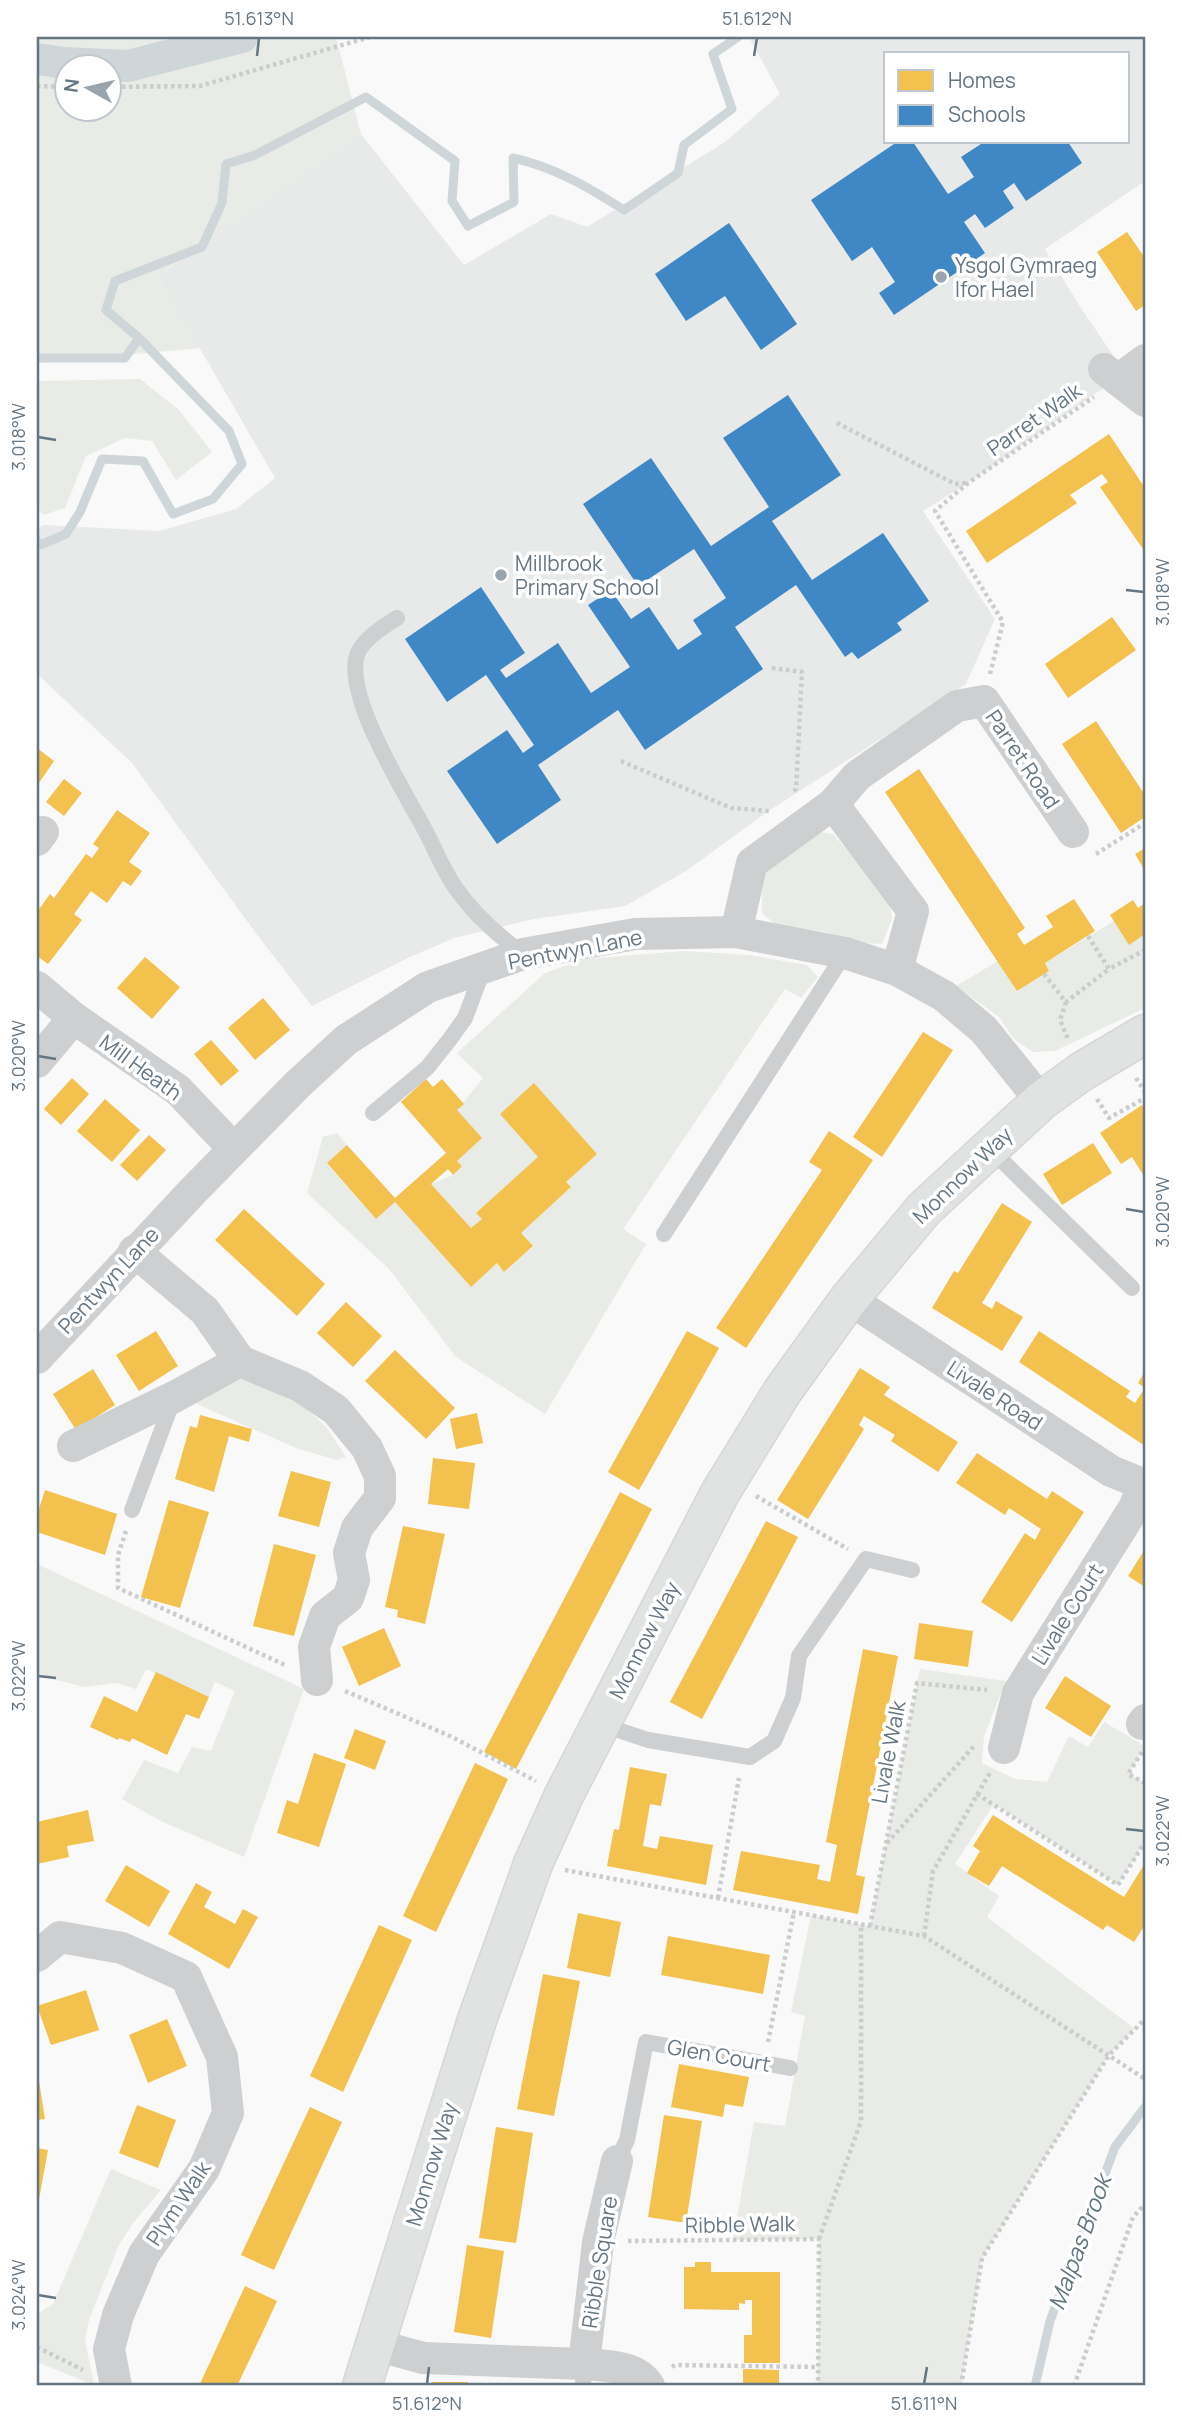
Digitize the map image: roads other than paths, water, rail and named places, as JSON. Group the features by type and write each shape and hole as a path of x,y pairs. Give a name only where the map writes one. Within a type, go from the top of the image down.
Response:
{"street":[{"path":"1145,360 1111,375 1145,401"},
{"name":"Parret Road","path":"736,932 752,863 833,804 857,776 957,706 984,701 1073,832"},
{"path":"833,804 913,911 897,971"},
{"name":"Pentwyn Lane","path":"37,1357 134,1251 346,1040 428,987 523,954 635,934 736,932 845,953 897,971 944,996 984,1030 1041,1101"},
{"name":"Mill Heath","path":"37,988 74,1018 178,1090 234,1149"},
{"path":"37,1062 74,1018"},
{"name":"Monnow Way","path":"362,2386 477,2020 533,1864 553,1816 727,1480 782,1392 849,1298 924,1209 988,1147 1041,1101 1081,1072 1145,1034"},
{"path":"134,1251 205,1311 240,1361 300,1385 336,1410 367,1448 380,1476 380,1498 357,1528 349,1553 354,1580 348,1598 325,1616 314,1647 317,1680"},
{"name":"Livale Road","path":"849,1298 1111,1471 1144,1485"},
{"path":"73,1446 174,1398 240,1361"},
{"name":"Livale Court","path":"994,1742 1018,1693 1134,1508 1144,1485"},
{"name":"Plym Walk","path":"37,1956 60,1937 122,1948 186,1977 222,2057 228,2113 204,2169 144,2254 118,2315 108,2349 116,2386"},
{"name":"Ribble Square","path":"584,2375 598,2242 617,2161"},
{"path":"376,2345 422,2358 584,2375 628,2369 648,2384"}],"lane":[{"path":"397,618 374,633 356,655 355,671 363,708 455,888 501,938 523,954"},
{"path":"664,1234 845,953"},
{"path":"373,1113 427,1068 465,1018 483,970"},
{"path":"988,1147 1132,1289"},
{"path":"132,1510 174,1398"},
{"path":"600,1724 648,1740 750,1757 774,1741 793,1699 799,1656 866,1559 912,1570"},
{"name":"Glen Court","path":"617,2161 627,2140 646,2042 790,2068"}],"waterway":[{"path":"37,59 128,66 242,37"},
{"path":"37,358 125,358 139,338 106,310 115,281 202,247 222,203 226,164 255,155 366,97 455,161 452,201 468,226 514,202 513,158 570,179 624,210 678,173 684,145 732,109 713,54 738,37"},
{"path":"37,541 40,545 66,534 80,512 102,459 143,461 173,514 213,499 242,464 229,431 139,338"},
{"name":"Malpas Brook","path":"1035,2386 1050,2321 1115,2147 1145,2107"}],"place":[{"name":"Ysgol Gymraeg Ifor Hael","path":"941,277"},
{"name":"Millbrook Primary School","path":"501,575"}]}
